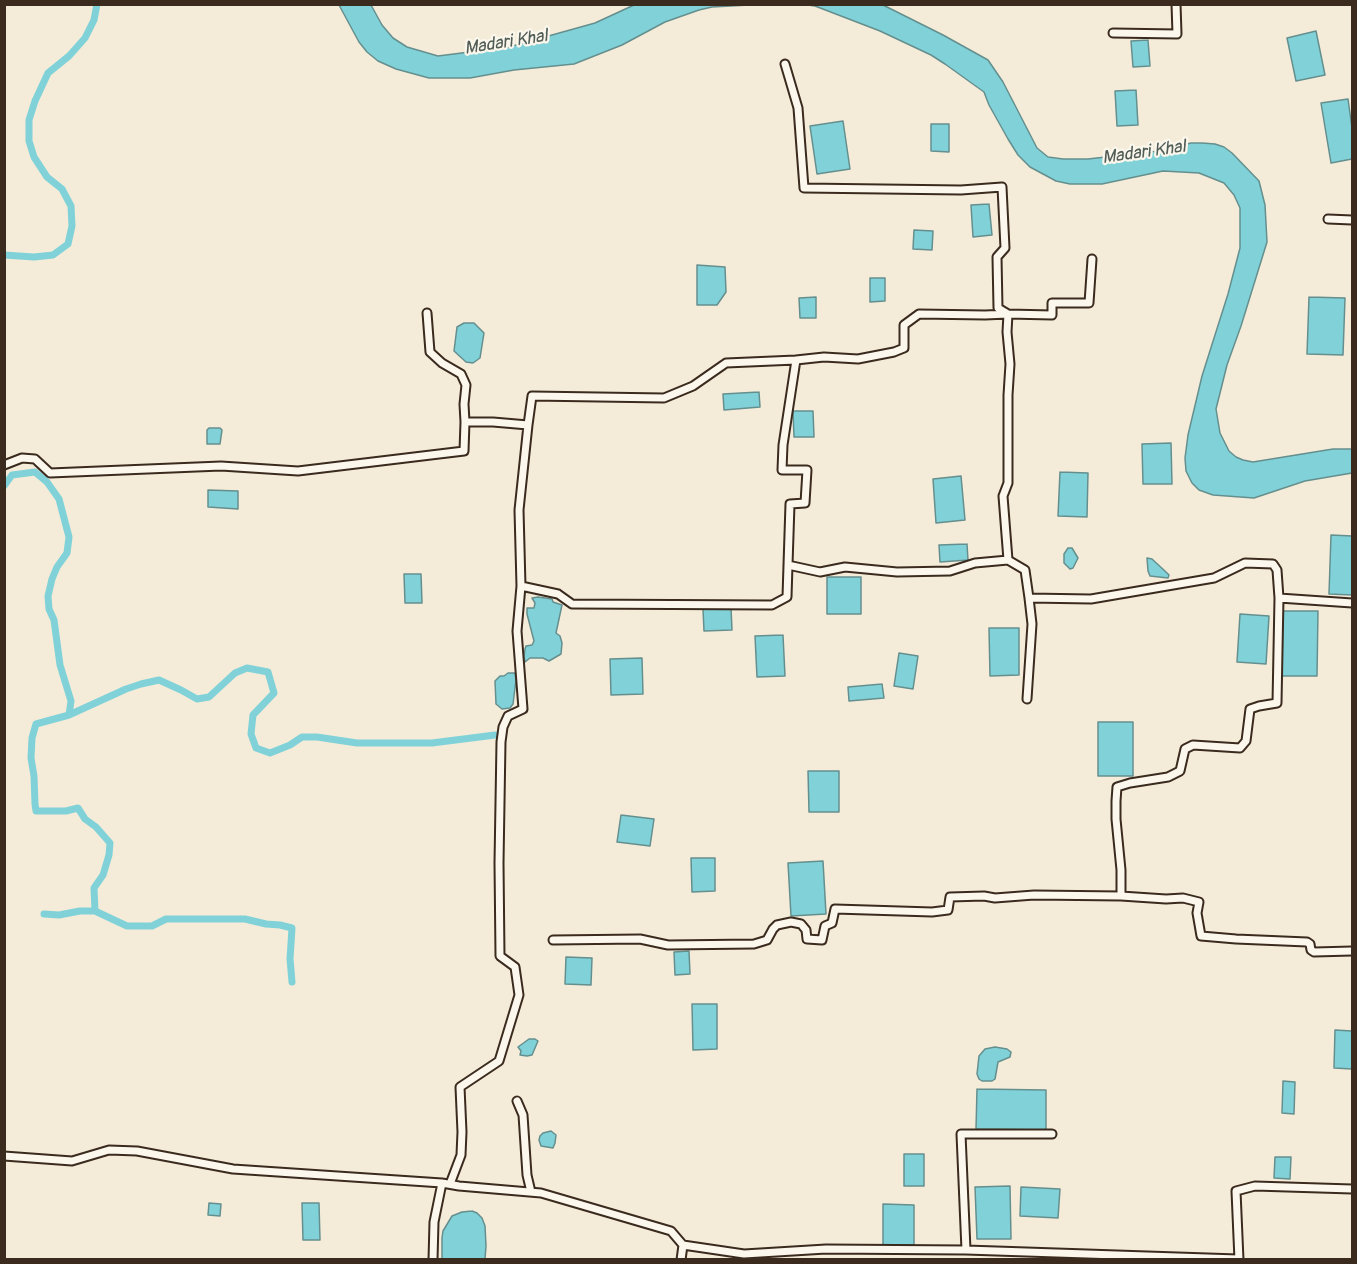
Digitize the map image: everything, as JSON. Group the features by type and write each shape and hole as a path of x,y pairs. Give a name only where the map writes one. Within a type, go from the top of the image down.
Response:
{"street":[{"path":"1113,33 1177,34 1176,4"},
{"path":"785,64 798,108 804,188 961,190 1002,187 1005,248 997,257 998,308 1008,314"},
{"path":"1328,219 1353,220"},
{"path":"432,1260 434,1222 446,1183 461,1155 460,1088 499,1061 519,995 515,967 500,956 501,742 507,716 523,709 517,631 521,586 519,510 532,396 664,398 693,386 726,363 824,357 858,359 894,352 904,348 904,325 920,314 1052,315 1052,303 1089,303 1092,259"},
{"path":"4,465 22,458 35,459 51,473 221,466 298,471 464,451 466,385 461,374 442,363 430,352 427,313"},
{"path":"1008,314 1010,364 1008,483 1003,496 1008,560"},
{"path":"521,586 558,594 572,604 772,605 787,597 790,504 805,503 807,470 782,470 783,445 796,360"},
{"path":"465,422 528,425"},
{"path":"788,565 820,572 845,567 897,572 950,571 975,563 1008,560 1025,570 1029,598 1032,624 1027,699"},
{"path":"1029,598 1091,599 1214,578 1245,563 1273,564 1277,570 1279,598 1277,703 1250,709 1246,741 1240,748 1193,745 1185,749 1180,771 1168,777 1118,787 1116,810 1121,896"},
{"path":"1279,598 1353,603"},
{"path":"554,940 640,939 669,945 754,944 767,940 777,925 791,922 801,924 806,930 807,939 822,940 825,926 832,924 836,909 932,912 948,910 950,897 1121,896 1183,898 1199,902 1197,913 1201,936 1307,942 1314,952 1353,951"},
{"path":"517,1101 523,1115 527,1174 531,1192"},
{"path":"966,1250 961,1134 1052,1134"},
{"path":"4,1156 72,1161 109,1150 137,1151 233,1169 446,1183 541,1193 671,1231 683,1245 744,1254 826,1250 966,1250 1238,1259 1236,1191 1255,1186 1353,1189"},
{"path":"681,1260 683,1245"}],"water":[{"path":"339,5 371,5 382,25 393,38 407,47 438,56 509,47 595,23 634,5 749,5 699,10 665,22 622,45 574,64 514,70 470,78 429,78 396,69 378,61 359,42"},
{"name":"Madari Khal","path":"808,5 883,5 988,60 1003,82 1037,148 1048,157 1088,159 1159,151 1191,143 1215,144 1232,153 1259,181 1265,205 1267,242 1227,365 1216,409 1220,433 1229,451 1236,457 1253,462 1333,449 1352,449 1352,473 1305,481 1254,498 1213,495 1199,490 1192,483 1186,471 1188,435 1202,376 1240,248 1240,208 1234,195 1224,183 1199,173 1163,171 1102,184 1070,184 1056,181 1030,167 1018,155 984,92 945,64 880,31"},
{"path":"1316,31 1325,75 1296,81 1287,38"},
{"path":"1148,40 1150,66 1133,67 1131,41"},
{"path":"1136,90 1138,125 1117,126 1115,91"},
{"path":"1348,99 1352,128 1352,159 1331,163 1321,103"},
{"path":"843,121 850,169 817,174 810,126"},
{"path":"931,124 949,124 949,152 931,151"},
{"path":"989,204 992,235 973,237 971,205"},
{"path":"914,230 933,231 932,250 913,249"},
{"path":"697,265 725,267 726,292 717,305 697,305"},
{"path":"870,278 885,278 885,301 870,302"},
{"path":"816,297 816,318 800,318 799,298"},
{"path":"1309,297 1345,298 1343,355 1307,354"},
{"path":"464,323 474,323 484,333 480,358 473,363 466,362 454,351 457,327"},
{"path":"759,392 760,407 724,410 723,394"},
{"path":"793,411 813,411 814,437 794,437"},
{"path":"209,428 222,430 220,444 207,444"},
{"path":"1171,443 1172,484 1143,484 1142,444"},
{"path":"1060,472 1088,473 1087,517 1058,516"},
{"path":"961,476 965,520 936,523 933,479"},
{"path":"208,490 238,491 238,509 208,507"},
{"path":"1331,535 1352,536 1352,595 1329,594"},
{"path":"967,544 968,560 940,562 939,545"},
{"path":"1068,548 1072,548 1078,558 1073,568 1070,569 1064,563 1064,554"},
{"path":"1147,558 1152,559 1166,572 1169,575 1168,578 1150,576"},
{"path":"404,574 421,574 422,603 405,603"},
{"path":"827,577 861,577 861,614 827,614"},
{"path":"532,598 552,599 553,602 562,605 556,633 560,636 562,643 561,654 549,661 543,658 530,658 525,662 526,646 532,645 534,641 527,608 534,608 535,603"},
{"path":"731,608 732,630 704,631 703,609"},
{"path":"1280,611 1318,611 1317,676 1279,676"},
{"path":"1240,614 1269,616 1266,664 1237,662"},
{"path":"989,628 1019,628 1019,675 990,676"},
{"path":"783,635 785,676 757,677 755,636"},
{"path":"899,653 918,656 913,689 894,686"},
{"path":"642,658 643,694 611,695 610,659"},
{"path":"508,673 515,673 513,704 510,708 502,709 496,704 495,681"},
{"path":"882,684 884,698 849,701 848,687"},
{"path":"1098,722 1133,722 1133,776 1098,776"},
{"path":"808,771 839,771 839,812 809,812"},
{"path":"621,815 654,819 650,846 617,842"},
{"path":"691,858 715,858 715,891 692,892"},
{"path":"823,861 826,914 791,916 788,863"},
{"path":"689,951 690,974 675,975 674,952"},
{"path":"566,957 592,958 591,985 565,984"},
{"path":"692,1004 717,1004 717,1049 693,1050"},
{"path":"1335,1030 1352,1031 1352,1069 1334,1068"},
{"path":"529,1039 538,1041 532,1055 520,1055 521,1051 518,1047"},
{"path":"995,1047 1007,1049 1011,1052 1010,1057 998,1062 995,1079 982,1081 977,1074 979,1056 985,1049"},
{"path":"1283,1081 1295,1082 1294,1114 1282,1113"},
{"path":"977,1089 1046,1090 1046,1130 976,1129"},
{"path":"551,1131 556,1135 553,1148 541,1146 540,1136"},
{"path":"904,1154 924,1154 924,1186 904,1186"},
{"path":"1275,1157 1291,1157 1290,1179 1274,1178"},
{"path":"1010,1186 1011,1239 977,1239 975,1187"},
{"path":"1021,1187 1060,1189 1058,1218 1020,1216"},
{"path":"209,1203 221,1204 220,1216 208,1215"},
{"path":"302,1203 319,1203 320,1240 303,1240"},
{"path":"883,1204 914,1205 914,1245 883,1245"},
{"path":"472,1211 482,1218 485,1226 485,1259 442,1259 443,1231 452,1216"}],"waterway":[{"path":"4,255 34,257 53,255 68,244 72,226 71,206 62,189 47,177 34,157 29,141 29,120 48,73 69,56 85,38 94,20 97,4"},
{"path":"4,486 12,475 35,472 47,482 59,499 69,537 67,553 57,567 48,596 60,665 71,701 69,715 36,724 32,738 31,758 36,811 66,811 78,808 85,819 96,827 110,843 103,875 94,888 95,911 59,915 44,914"},
{"path":"69,715 126,689 159,680 197,699 209,697 235,673 247,668 268,672 274,693 253,715 251,734 256,748 270,753 302,737 357,743 432,743 495,735"},
{"path":"95,911 127,926 152,926 166,919 245,919 292,928 290,959 292,982"}]}
